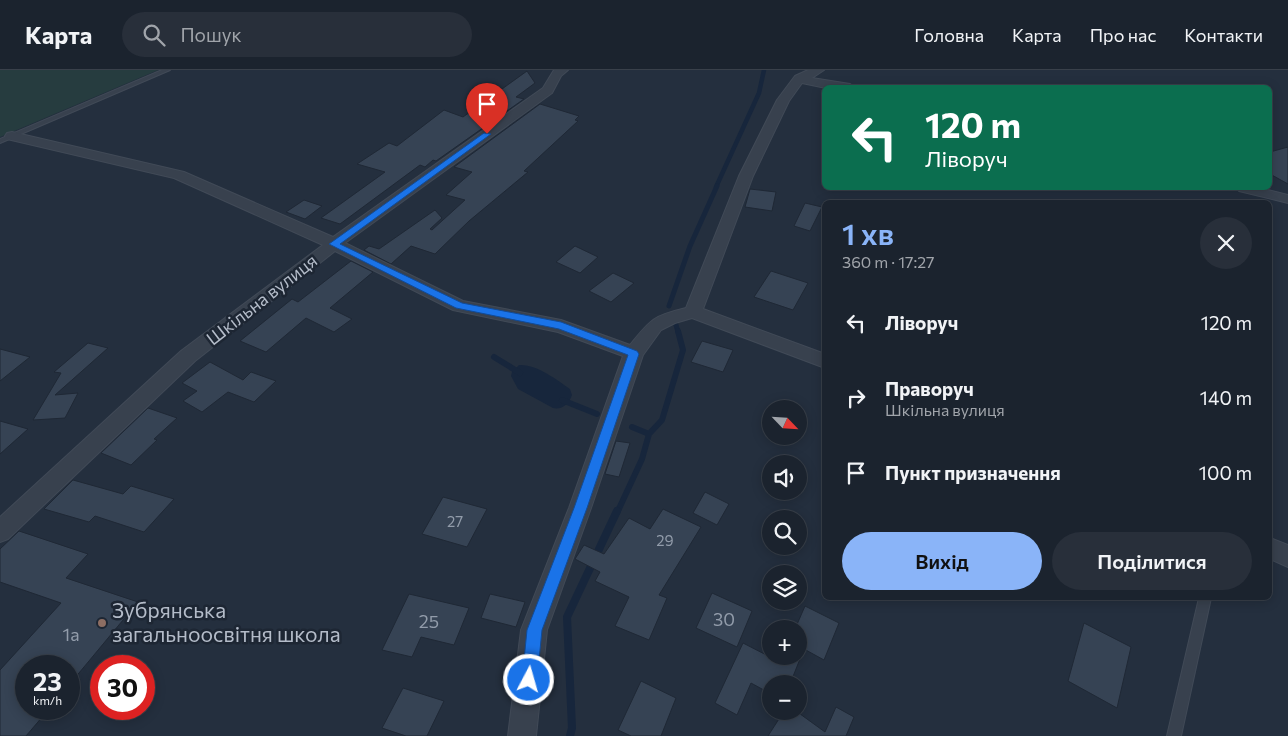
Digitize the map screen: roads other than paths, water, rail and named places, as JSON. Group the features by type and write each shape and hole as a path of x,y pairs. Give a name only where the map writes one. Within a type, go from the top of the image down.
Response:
{"street":[{"path":"693,312 746,176 783,100 799,79 818,70"},
{"name":"Шкільна вулиця","path":"0,532 188,356 334,244 548,90 554,71"},
{"path":"799,79 833,85"},
{"path":"6,139 179,175 334,244 459,306 561,326 634,354"},
{"path":"1252,190 1288,199"},
{"path":"522,736 534,630 580,508 634,354 655,326 669,318 693,312 822,360"},
{"path":"1272,549 1288,556"}],"lane":[{"path":"6,139 167,70"},
{"path":"1174,736 1205,600"}],"water":[{"path":"519,365 526,365 540,370 570,389 572,395 565,406 553,408 518,389 511,376 512,372"}],"waterway":[{"path":"716,187 759,93 764,70"},
{"path":"669,306 690,246 717,186"},
{"path":"676,325 678,332"},
{"path":"649,434 662,420 683,350 678,331"},
{"path":"494,357 520,373"},
{"path":"562,400 597,414"},
{"path":"632,427 649,434"},
{"path":"617,513 642,459 649,434"},
{"path":"570,736 572,728 567,617 617,511"}],"place":[{"name":"Зубрянська загальноосвітня школа","path":"102,623"}]}
